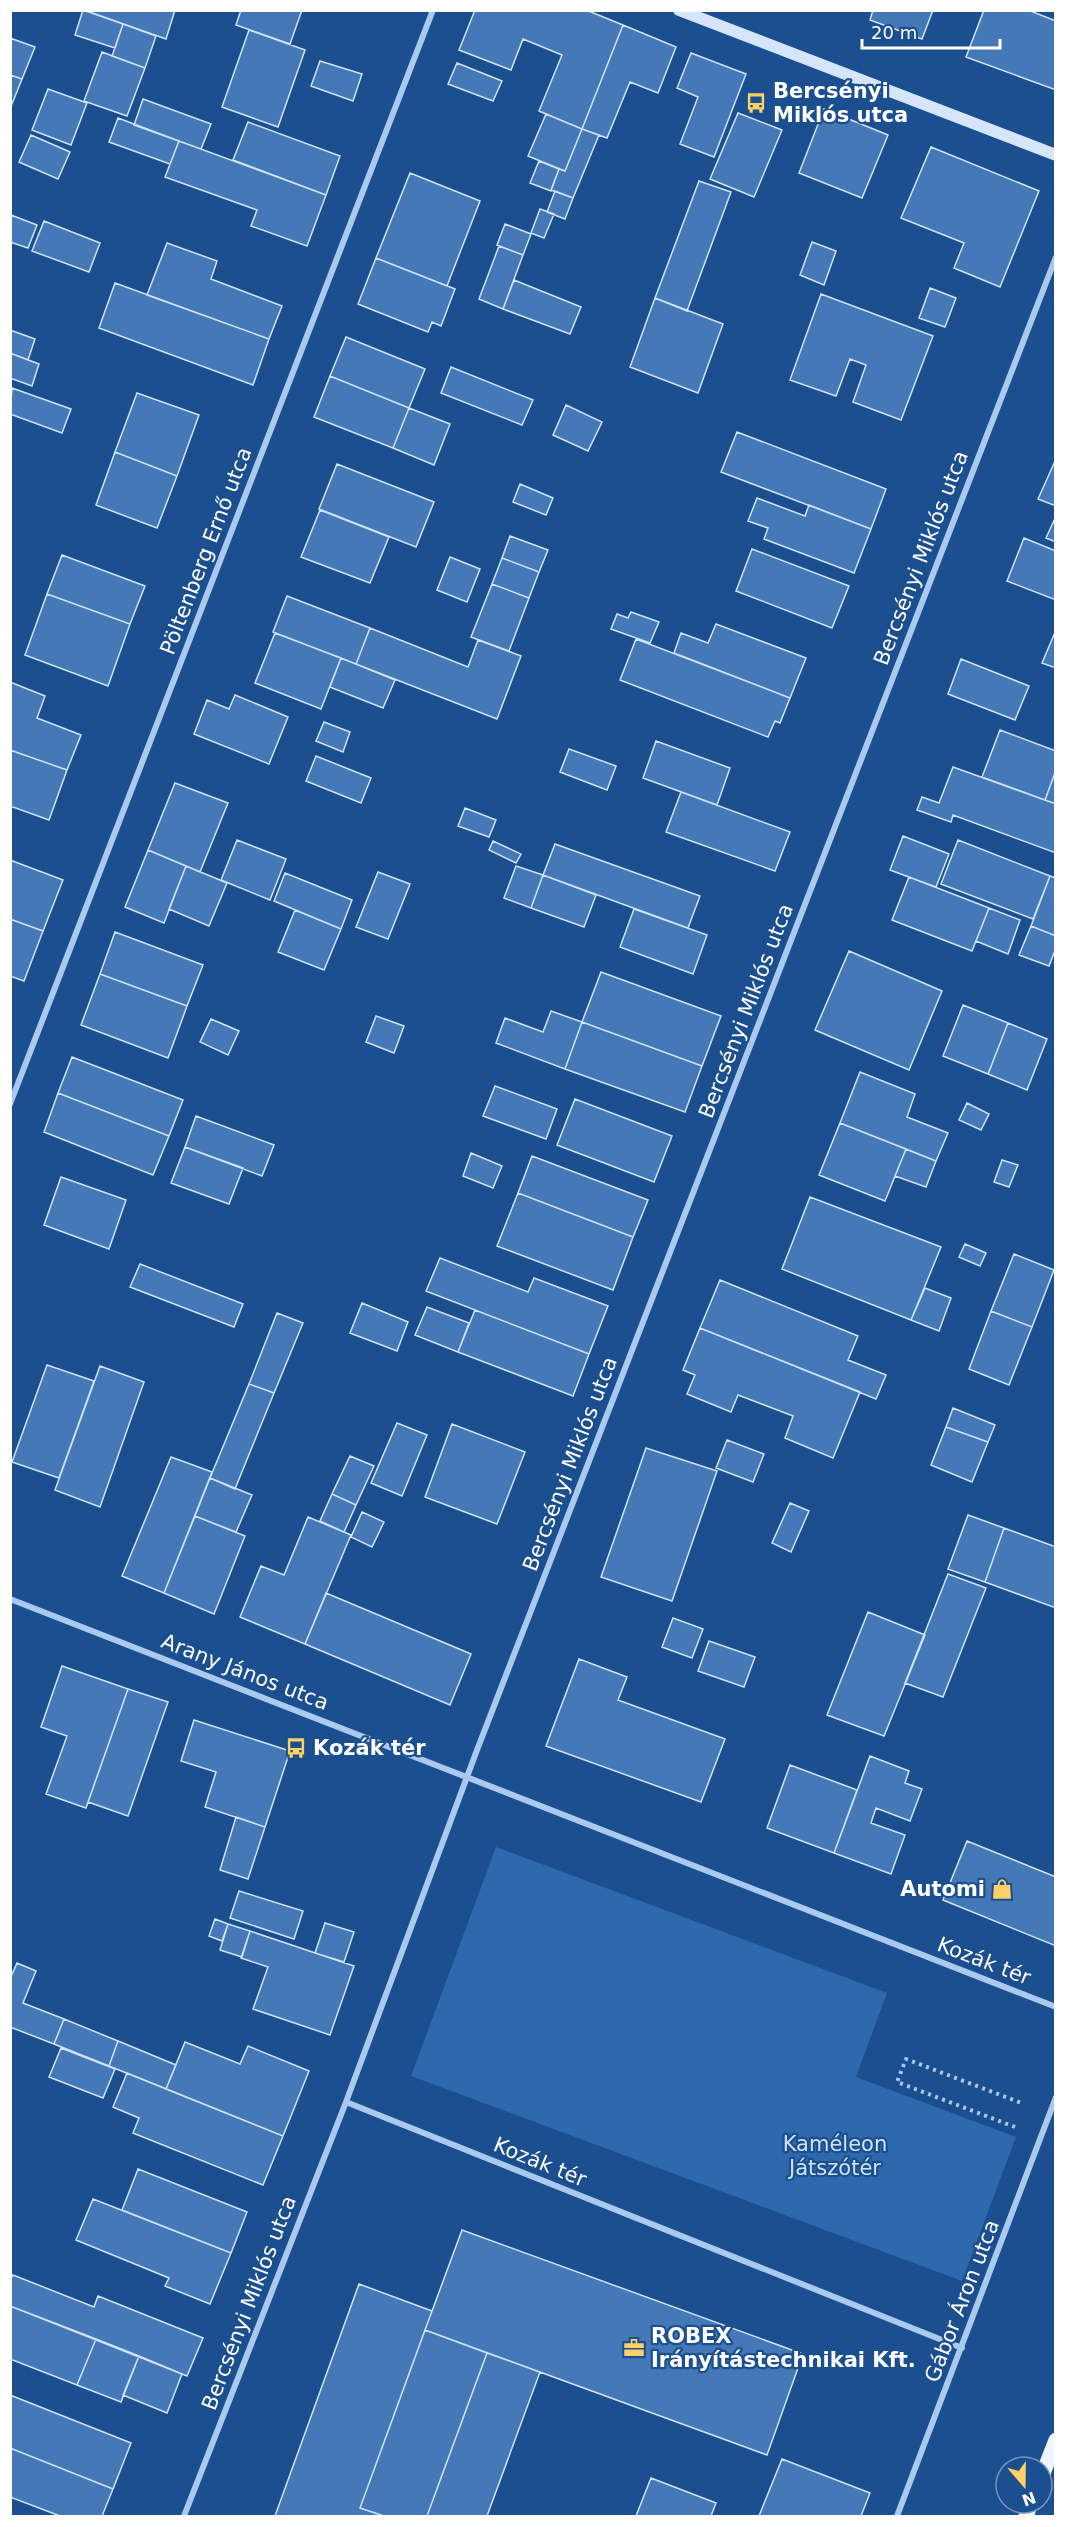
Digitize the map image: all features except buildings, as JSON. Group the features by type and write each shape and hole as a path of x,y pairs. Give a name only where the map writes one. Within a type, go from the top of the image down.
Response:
{"main road":[{"path":"1050,2455 1056,2440"}],"street":[{"name":"Pöltenberg Ernő utca","path":"10,1104 433,10"},
{"path":"679,10 1056,155"},
{"name":"Bercsényi Miklós utca","path":"468,1777 1056,257"},
{"name":"Arany János utca","path":"10,1599 468,1777"},
{"path":"346,2102 468,1777"},
{"name":"Kozák tér","path":"468,1777 1056,2007"},
{"name":"Gábor Áron utca","path":"897,2517 1056,2097"},
{"name":"Bercsényi Miklós utca","path":"184,2517 346,2102"},
{"name":"Kozák tér","path":"346,2102 962,2348"}],"path":[{"path":"1005,2123 897,2082 906,2059 1034,2108"}],"green space":[{"name":"Kaméleon Játszótér","path":"496,1847 887,1993 856,2077 1016,2137 962,2281 411,2076"}],"place":[{"name":"Bercsényi Miklós utca","path":"756,103"},
{"name":"Kozák tér","path":"296,1748"},
{"name":"Automi","path":"1002,1889"},
{"name":"ROBEX Irányítástechnikai Kft.","path":"634,2348"}]}
